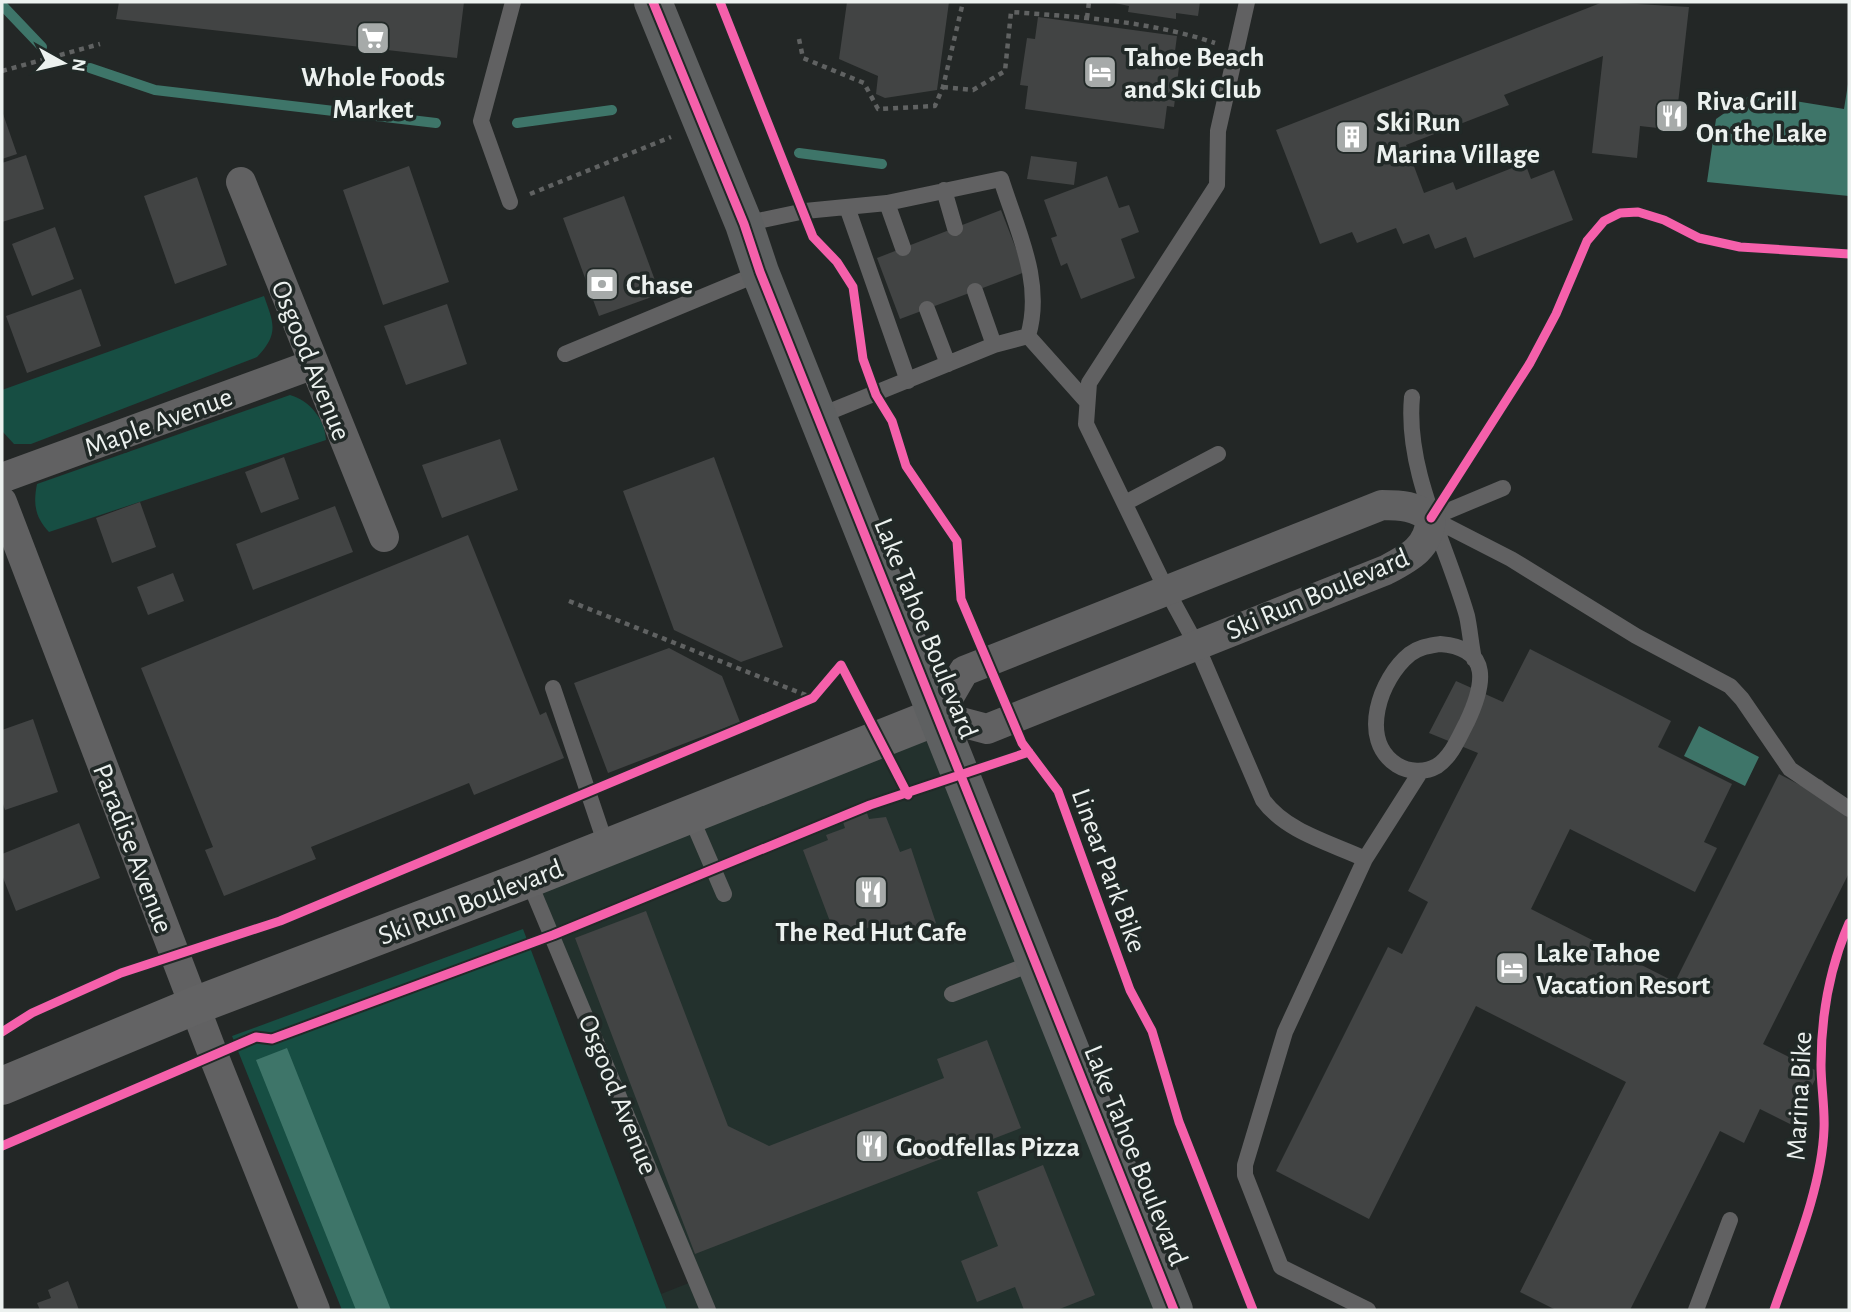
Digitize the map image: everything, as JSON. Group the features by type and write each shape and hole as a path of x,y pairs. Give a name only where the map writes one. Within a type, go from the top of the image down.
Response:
{"highway":[{"name":"Lake Tahoe Boulevard","path":"653,2 744,224 1174,1310"}],"main road":[{"name":"Ski Run Boulevard","path":"2,1086 194,1006 528,879 938,716"}],"street":[{"name":"Osgood Avenue","path":"241,182 384,537"},
{"name":"Maple Avenue","path":"2,478 314,364"},
{"name":"Paradise Avenue","path":"2,502 194,1006 315,1310"},
{"name":"Ski Run Boulevard","path":"1382,505 1403,505 1419,509 1432,518 1430,533 1422,548 1407,559 986,729 938,716 964,671 1166,589 1382,505"}],"lane":[{"path":"510,202 481,121 513,2"},
{"path":"1247,2 1218,131 1217,186 1088,383 1086,424 1166,589 1196,644 1263,800 1273,814 1365,859"},
{"path":"744,224 805,211 887,203 1000,178 1034,284 1034,313 1028,336"},
{"path":"944,190 955,228"},
{"path":"887,203 903,247"},
{"path":"847,207 908,381"},
{"path":"565,354 761,272"},
{"path":"975,291 994,345"},
{"path":"927,309 948,364"},
{"path":"1028,336 1087,402"},
{"path":"819,416 994,345 1028,336"},
{"path":"1412,397 1410,421 1432,518 1468,619 1474,659"},
{"path":"1125,503 1218,454"},
{"path":"1432,518 1503,488"},
{"path":"1432,518 1511,559 1636,636 1730,686 1790,769 1849,810"},
{"path":"1452,645 1474,659 1480,668 1481,685 1471,712 1446,758 1436,767 1421,771 1400,767 1388,759 1380,747 1376,719 1379,703 1398,666 1411,653 1425,646 1452,645"},
{"path":"553,688 607,848"},
{"path":"1368,1310 1281,1267 1245,1175 1245,1165 1285,1032 1365,859 1421,771"},
{"path":"690,815 724,894"},
{"name":"Osgood Avenue","path":"528,879 708,1310"},
{"path":"952,994 1036,962"},
{"path":"1696,1310 1730,1220"}],"path":[{"path":"799,39 803,58 864,83 878,109 935,106 943,87 963,2"},
{"path":"1087,18 1089,2"},
{"path":"943,87 974,90 1005,71 1012,12 1087,18 1180,31 1236,51"},
{"path":"2,71 100,44"},
{"path":"510,202 701,124"},
{"path":"569,601 813,698"},
{"path":"801,703 813,698"}],"shaded area":[{"path":"1849,78 1849,196 1707,182 1716,119 1752,94 1844,109"},
{"path":"264,296 272,322 272,335 257,357 31,444 14,444 3,432 2,390"},
{"path":"290,395 310,406 315,412 323,425 326,440 49,532 38,515 35,504 37,484"},
{"path":"938,714 1174,1310 667,1310 661,1294 699,1279 529,880"},
{"path":"1699,726 1759,757 1745,786 1684,756"},
{"path":"523,929 667,1310 342,1310 232,1036"},
{"path":"287,1048 391,1310 356,1310 256,1060"}],"building":[{"name":"Whole Foods Market","path":"119,2 464,2 457,58 116,19"},
{"path":"847,2 949,2 937,90 885,98 876,94 878,76 839,59"},
{"name":"Tahoe Beach and Ski Club","path":"1110,2 1200,2 1198,16 1176,13 1176,19 1128,12 1129,6"},
{"name":"Ski Run Marina Village","path":"1603,2 1689,7 1675,130 1640,126 1637,158 1592,153 1603,56 1504,95 1509,105 1406,145 1424,193 1453,182 1456,190 1525,163 1531,179 1554,170 1573,220 1474,258 1466,237 1435,249 1429,234 1403,244 1396,228 1357,243 1352,232 1320,244 1276,130"},
{"name":"Tahoe Beach and Ski Club","path":"1038,17 1177,36 1174,59 1180,59 1174,107 1167,106 1164,129 1025,109 1028,86 1020,85 1027,38 1035,39"},
{"path":"2,111 17,154 2,159"},
{"path":"26,155 44,209 2,222 2,163"},
{"path":"1031,156 1077,162 1074,185 1027,179"},
{"path":"409,166 449,282 383,305 343,190"},
{"path":"1107,176 1119,208 1129,205 1139,232 1121,239 1135,278 1081,299 1067,263 1061,266 1051,238 1057,236 1044,200"},
{"path":"197,177 227,265 175,284 144,196"},
{"path":"624,196 660,294 599,316 563,218"},
{"path":"1001,210 1025,272 900,319 877,258"},
{"path":"55,227 74,279 32,296 12,244"},
{"path":"81,289 101,346 27,373 6,316"},
{"path":"447,304 467,364 406,385 384,326"},
{"path":"500,439 518,490 442,518 422,465"},
{"path":"284,457 299,499 261,513 245,472"},
{"path":"714,457 783,647 741,662 674,630 623,491"},
{"path":"140,502 156,547 112,563 96,518"},
{"path":"335,506 353,552 253,590 236,544"},
{"path":"468,535 540,715 546,712 564,758 474,795 469,783 311,847 316,859 224,896 205,850 213,847 141,668"},
{"path":"173,573 184,601 148,615 137,587"},
{"path":"669,648 722,676 740,722 608,773 574,683"},
{"name":"Lake Tahoe Vacation Resort","path":"1530,649 1671,721 1658,747 1732,784 1704,842 1717,848 1695,892 1570,829 1531,909 1675,982 1779,774 1800,785 1805,776 1822,780 1849,810 1849,873 1763,1044 1819,1072 1792,1125 1760,1109 1744,1143 1720,1131 1630,1310 1556,1310 1520,1292 1626,1082 1476,1006 1369,1219 1276,1171 1388,947 1402,954 1428,902 1408,891 1478,753 1429,733 1456,681 1503,702"},
{"path":"33,719 58,792 5,810 2,801 2,730"},
{"path":"867,813 869,819 886,817 900,852 911,848 936,923 883,944 875,925 837,940 803,850 828,840 826,835 845,828 843,822"},
{"path":"79,823 100,878 16,911 2,875 2,854"},
{"path":"646,911 728,1126 769,1146 944,1078 937,1059 987,1040 1021,1128 695,1254 575,938"},
{"path":"1043,1165 1095,1295 1057,1310 1024,1310 1015,1287 977,1302 961,1261 998,1246 977,1192"},
{"path":"68,1281 79,1310 40,1310 37,1303 51,1298 48,1290"}],"waterway":[{"path":"2,5 42,47"},
{"path":"90,68 155,90 436,123"},
{"path":"517,123 612,110"},
{"path":"799,153 882,164"}],"cycle path":[{"path":"653,2 744,224 760,272 1174,1310"},
{"name":"Linear Park Bike","path":"720,2 813,237 837,262 853,287 863,359 876,395 892,421 906,466 957,541 961,599 1022,743 1058,791 1130,990 1152,1031 1179,1122 1253,1310"},
{"path":"1431,518 1530,363 1556,314 1587,241 1604,221 1620,213 1638,212 1664,220 1699,238 1740,247 1849,254"},
{"path":"2,1032 32,1013 121,973 280,921 813,698 841,665 908,795"},
{"path":"2,1146 256,1037 272,1039 553,935 870,805 1029,752"},
{"name":"Marina Bike","path":"1774,1310 1818,1174 1824,1129 1821,1065 1825,1011 1832,975 1849,923"}],"place":[{"name":"Whole Foods Market","path":"373,38"},
{"name":"Tahoe Beach and Ski Club","path":"1100,72"},
{"name":"Riva Grill On the Lake","path":"1672,116"},
{"name":"Ski Run Marina Village","path":"1352,137"},
{"name":"Chase","path":"602,284"},
{"name":"The Red Hut Cafe","path":"871,892"},
{"name":"Lake Tahoe Vacation Resort","path":"1512,968"},
{"name":"Goodfellas Pizza","path":"872,1146"}]}
